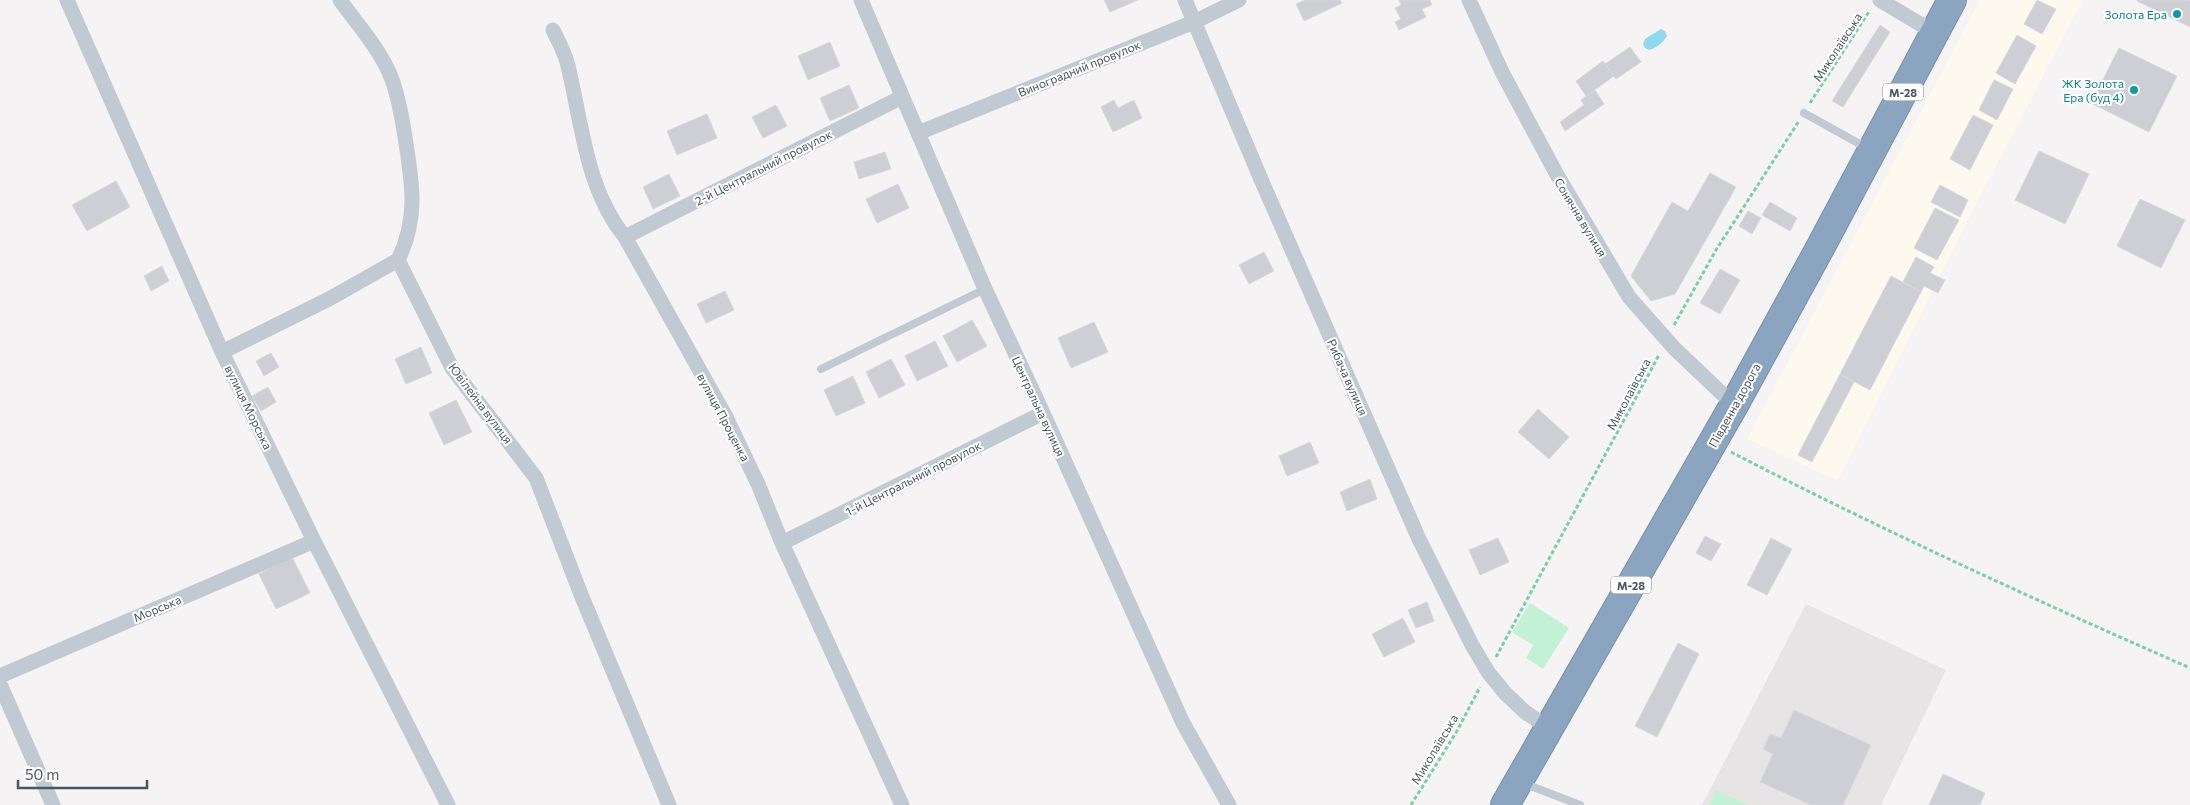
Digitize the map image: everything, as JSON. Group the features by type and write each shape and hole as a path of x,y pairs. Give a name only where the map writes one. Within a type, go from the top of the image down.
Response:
{"highway":[{"name":"Південна дорога","path":"1505,805 1734,405 1952,0"}],"street":[{"name":"вулиця Морська","path":"67,0 222,352 314,541 448,805"},
{"path":"222,352 329,299 398,260 407,241 412,216 413,197 402,120 391,76 379,54 340,0"},
{"name":"Центральна вулиця","path":"861,0 984,290 1043,413 1183,723 1229,805"},
{"name":"Рибача вулиця","path":"1185,0 1263,184 1419,539 1472,646 1488,672 1525,712 1550,728"},
{"name":"Виноградний провулок","path":"918,133 1194,22 1239,0"},
{"name":"Сонячна вулиця","path":"1469,0 1502,72 1556,173 1629,297 1667,341 1734,405"},
{"path":"1876,4 1934,33"},
{"name":"вулиця Проценка","path":"554,30 566,59 591,172 612,222 625,237 726,417 902,805"},
{"name":"2-й Центральний провулок","path":"625,237 902,97"},
{"name":"Ювілейна вулиця","path":"398,260 452,368 536,478 582,597 670,805"},
{"name":"1-й Центральний провулок","path":"782,544 1043,413"},
{"name":"Морська","path":"0,676 314,541"},
{"path":"0,684 53,805"}],"lane":[{"path":"1804,113 1871,150"},
{"path":"821,369 984,290"},
{"path":"1519,781 1580,805"}],"path":[{"name":"Миколаївська","path":"1411,805 1457,731 1716,250 1876,4"},
{"path":"1713,442 1836,506 1992,581 2190,668"}],"shaded area":[{"path":"1980,0 2083,0 1974,208 1838,481 1747,439"},
{"path":"1806,604 1946,670 1881,805 1702,805"}],"green space":[{"path":"1530,603 1569,628 1543,669 1526,658 1533,645 1512,632"},
{"path":"1716,790 1749,805 1709,805"}],"water":[{"path":"1661,29 1665,31 1667,36 1664,40 1652,49 1645,48 1643,44 1645,39"}],"building":[{"path":"1104,0 1138,0 1110,12"},
{"path":"1305,0 1340,0 1342,3 1304,21 1296,4"},
{"path":"1399,0 1430,0 1432,5 1422,9 1426,17 1399,30 1395,22 1401,19 1395,8 1401,5"},
{"path":"2037,0 2056,9 2042,34 2024,24"},
{"name":"Золота Ера","path":"2137,0 2190,0 2190,27 2137,1"},
{"path":"1880,25 1890,32 1843,107 1832,101"},
{"path":"2017,35 2036,46 2015,84 1996,73"},
{"path":"830,42 840,66 808,80 798,56"},
{"path":"1630,47 1641,62 1616,79 1605,64"},
{"name":"ЖК Золота Ера (буд 4)","path":"2119,48 2177,76 2149,132 2091,103"},
{"path":"1603,61 1614,76 1586,96 1576,81"},
{"path":"1994,80 2013,89 1997,120 1979,110"},
{"path":"849,85 859,108 830,121 820,98"},
{"path":"1595,90 1604,104 1565,131 1560,122 1584,105 1581,100"},
{"path":"1114,100 1118,108 1134,100 1142,118 1113,132 1101,107"},
{"path":"776,105 787,126 763,138 752,117"},
{"path":"707,114 717,138 677,155 667,131"},
{"path":"1973,115 1993,125 1970,170 1950,159"},
{"path":"2039,151 2089,174 2065,224 2015,200"},
{"path":"885,152 891,169 859,179 854,162"},
{"path":"1710,173 1736,187 1675,294 1651,301 1631,276 1672,202 1688,211"},
{"path":"669,174 680,196 653,209 643,187"},
{"path":"116,181 130,207 87,231 72,205"},
{"path":"898,184 909,208 877,223 866,199"},
{"path":"1940,185 1968,200 1960,217 1931,202"},
{"path":"2140,199 2185,220 2161,268 2117,246"},
{"path":"1770,202 1797,218 1790,231 1762,215"},
{"path":"1935,208 1959,220 1937,260 1914,248"},
{"path":"1748,211 1761,218 1752,234 1739,226"},
{"path":"1264,252 1274,271 1249,284 1239,265"},
{"path":"1916,257 1934,267 1930,273 1945,280 1938,293 1924,286 1921,292 1903,282"},
{"path":"162,266 169,281 151,291 144,276"},
{"path":"1720,269 1740,280 1720,314 1700,303"},
{"path":"1891,276 1921,292 1870,390 1840,374"},
{"path":"725,291 734,310 706,323 697,304"},
{"path":"972,320 987,346 957,362 943,336"},
{"path":"1094,322 1108,352 1071,368 1058,338"},
{"path":"935,341 948,366 917,381 905,356"},
{"path":"421,347 432,373 406,384 395,359"},
{"path":"271,353 279,367 264,376 256,361"},
{"path":"891,359 905,385 879,398 866,372"},
{"path":"1840,374 1854,382 1812,462 1798,455"},
{"path":"853,376 865,403 836,416 824,390"},
{"path":"268,387 276,402 261,411 252,396"},
{"path":"456,400 472,432 444,445 429,413"},
{"path":"1538,409 1569,437 1549,459 1518,432"},
{"path":"1310,442 1319,463 1287,476 1279,456"},
{"path":"1370,479 1377,499 1347,511 1340,492"},
{"path":"1705,536 1721,544 1711,561 1696,553"},
{"path":"1498,538 1509,562 1480,575 1469,550"},
{"path":"1771,538 1792,549 1767,595 1747,585"},
{"path":"292,557 310,593 276,609 259,574"},
{"path":"1427,602 1434,621 1416,628 1408,610"},
{"path":"1403,618 1415,642 1384,657 1372,634"},
{"path":"1678,643 1699,654 1657,737 1635,726"},
{"path":"1794,710 1871,745 1843,805 1811,805 1760,782 1773,754 1763,749 1770,734 1781,738"},
{"path":"1943,774 1985,793 1980,805 1929,805"}],"place":[{"name":"Золота Ера","path":"2177,14"},
{"name":"ЖК Золота Ера (буд 4)","path":"2134,90"}]}
